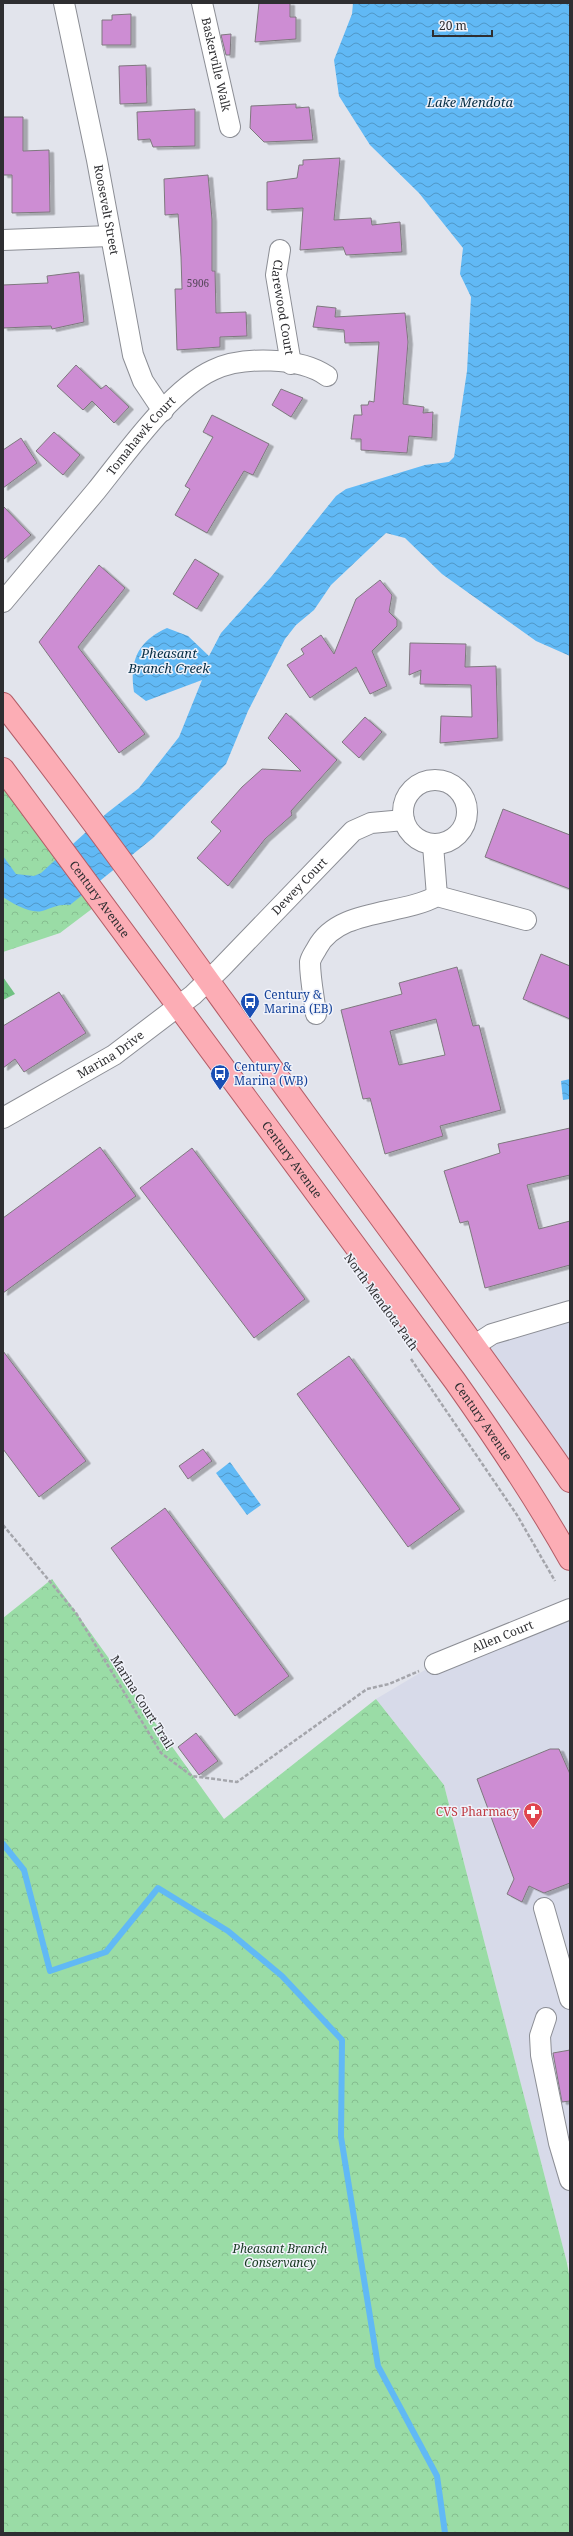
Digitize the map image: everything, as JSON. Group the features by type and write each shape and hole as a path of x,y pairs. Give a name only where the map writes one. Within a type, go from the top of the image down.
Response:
{"main road":[{"path":"3,704 79,801 143,888 304,1112 475,1345 570,1481"},
{"name":"Century Avenue","path":"3,769 384,1284 502,1448 544,1512 570,1559"}],"street":[{"name":"Roosevelt Street","path":"64,3 97,160 135,364 150,392 163,411"},
{"name":"Baskerville Walk","path":"202,3 230,127"},
{"path":"3,240 110,236"},
{"name":"Clarewood Court","path":"280,250 276,275 291,364"},
{"name":"Tomahawk Court","path":"3,602 163,411 189,385 213,370 245,361 270,360 320,371 327,376"},
{"path":"444,782 454,786 466,803 465,823 460,832 453,839 433,844 414,837 404,820 403,809 406,798 422,783 444,782"},
{"name":"Dewey Court","path":"210,980 354,830 371,823 404,820"},
{"path":"433,844 437,896"},
{"path":"316,1014 310,960 323,937 336,927 398,907 429,900 437,896 526,920"},
{"name":"Marina Drive","path":"3,1118 114,1055 210,980"},
{"path":"475,1345 492,1334 570,1311"},
{"name":"Allen Court","path":"435,1664 570,1609"},
{"path":"544,1908 570,1999"},
{"path":"546,2018 540,2036 541,2055 559,2143 570,2180"}],"path":[{"name":"North Mendota Path","path":"406,1353 517,1516 555,1581"},
{"name":"Marina Court Trail","path":"3,1524 76,1613 161,1753 192,1776 237,1782 367,1689 389,1684 435,1664"}],"shaded area":[{"path":"570,1311 570,1481 475,1345"},
{"path":"570,1609 570,2263 567,2263 444,1785 376,1699 435,1664"}],"green space":[{"path":"3,769 101,902 60,933 3,952"},
{"path":"3,977 15,994 3,1000"},
{"name":"Pheasant Branch Conservancy","path":"52,1579 224,1819 376,1699 444,1785 567,2263 570,2280 570,2533 3,2533 3,1618"}],"water":[{"name":"Lake Mendota","path":"353,3 570,3 570,656 536,641 442,574 405,538 386,533 331,585 314,610 296,625 285,639 248,711 226,764 153,838 70,905 59,906 37,912 32,911 16,905 3,897 3,856 16,874 34,876 41,873 107,813 139,788 179,737 202,680 146,701 134,692 133,681 135,662 142,646 157,633 167,628 188,636 209,656 221,633 271,577 336,496 346,489 425,465 449,462 454,457 467,371 471,297 460,274 463,248 419,193 370,145 339,96 334,60 352,14"},
{"path":"570,1079 570,1099 563,1100 561,1081"},
{"path":"230,1462 261,1505 247,1515 216,1473"}],"building":[{"path":"259,3 290,3 290,17 296,17 296,39 255,42"},
{"path":"131,14 131,45 102,45 102,20 112,20 112,15"},
{"path":"231,34 230,55 226,55 221,35"},
{"path":"146,65 147,103 120,104 119,66"},
{"path":"296,104 296,108 309,107 313,140 264,142 250,128 251,106"},
{"path":"195,109 195,146 153,147 150,139 138,140 137,112"},
{"path":"3,117 23,117 23,151 49,150 50,212 12,213 12,175 3,175"},
{"path":"340,158 334,220 371,218 372,225 400,222 402,252 346,255 343,247 300,250 303,208 267,210 267,182 297,178 299,165 303,165 303,160"},
{"path":"208,175 212,219 212,271 215,271 216,313 246,312 247,336 220,337 220,347 177,350 175,289 182,289 178,214 165,215 164,179"},
{"path":"79,272 84,322 52,329 51,326 3,328 3,285 48,283 47,276"},
{"path":"317,306 336,308 335,317 405,313 408,342 403,404 424,407 423,413 433,412 432,438 409,436 407,453 361,450 361,439 351,439 354,415 362,415 361,405 368,405 369,401 374,402 379,342 345,343 344,330 313,327"},
{"path":"76,365 101,389 106,385 129,407 114,423 92,401 83,410 57,386"},
{"path":"281,389 303,398 291,417 272,405"},
{"path":"212,415 269,444 253,475 244,471 207,533 175,515 190,489 185,486 213,437 203,432"},
{"path":"54,432 80,455 63,475 36,451"},
{"path":"21,438 37,463 3,488 3,450"},
{"path":"3,506 31,535 3,560"},
{"path":"195,559 219,574 197,609 173,594"},
{"path":"99,565 125,588 78,647 145,734 119,753 39,642"},
{"path":"380,580 392,595 389,612 397,620 397,626 372,651 387,686 370,694 356,667 310,698 287,665 304,654 301,649 321,635 334,654 356,599"},
{"path":"410,643 466,644 465,667 496,666 498,738 440,743 441,716 472,717 471,685 420,684 421,670 409,675"},
{"path":"286,713 337,760 291,811 292,815 265,839 228,886 197,858 221,831 211,822 242,787 262,769 301,771 268,738"},
{"path":"365,717 382,732 359,758 342,742"},
{"path":"503,809 570,835 570,889 485,857"},
{"path":"541,954 570,966 570,1019 523,999"},
{"path":"457,967 473,1026 479,1025 501,1110 440,1126 443,1136 385,1154 370,1098 363,1099 341,1010 402,994 399,983","holes":["436,1019 445,1055 399,1065 390,1031"]},
{"path":"59,992 86,1033 24,1072 15,1059 3,1068 3,1026"},
{"path":"570,1128 570,1175 527,1185 539,1229 570,1221 570,1265 485,1288 468,1221 460,1223 444,1171 500,1153 498,1144"},
{"path":"100,1147 136,1196 3,1293 3,1218"},
{"path":"192,1148 305,1299 254,1338 140,1188"},
{"path":"3,1351 86,1461 39,1497 3,1449"},
{"path":"349,1356 460,1509 408,1547 297,1394"},
{"path":"203,1449 212,1461 188,1479 179,1466"},
{"path":"165,1508 289,1676 235,1716 111,1548"},
{"path":"196,1733 218,1761 199,1775 178,1747"},
{"name":"CVS Pharmacy","path":"550,1749 559,1749 570,1774 570,1883 544,1893 529,1886 522,1902 507,1894 514,1879 477,1779"},
{"path":"570,2050 570,2101 562,2102 553,2053"}],"waterway":[{"path":"3,1844 24,1870 50,1971 106,1952 158,1888 228,1931 282,1976 342,2040 341,2137 378,2366 437,2476 445,2533"}],"place":[{"name":"Century & Marina (EB)","path":"250,1019"},
{"name":"Century & Marina (WB)","path":"220,1091"},
{"name":"CVS Pharmacy","path":"533,1829"}],"water label":[{"name":"Pheasant Branch Creek","path":"169,660"}]}
